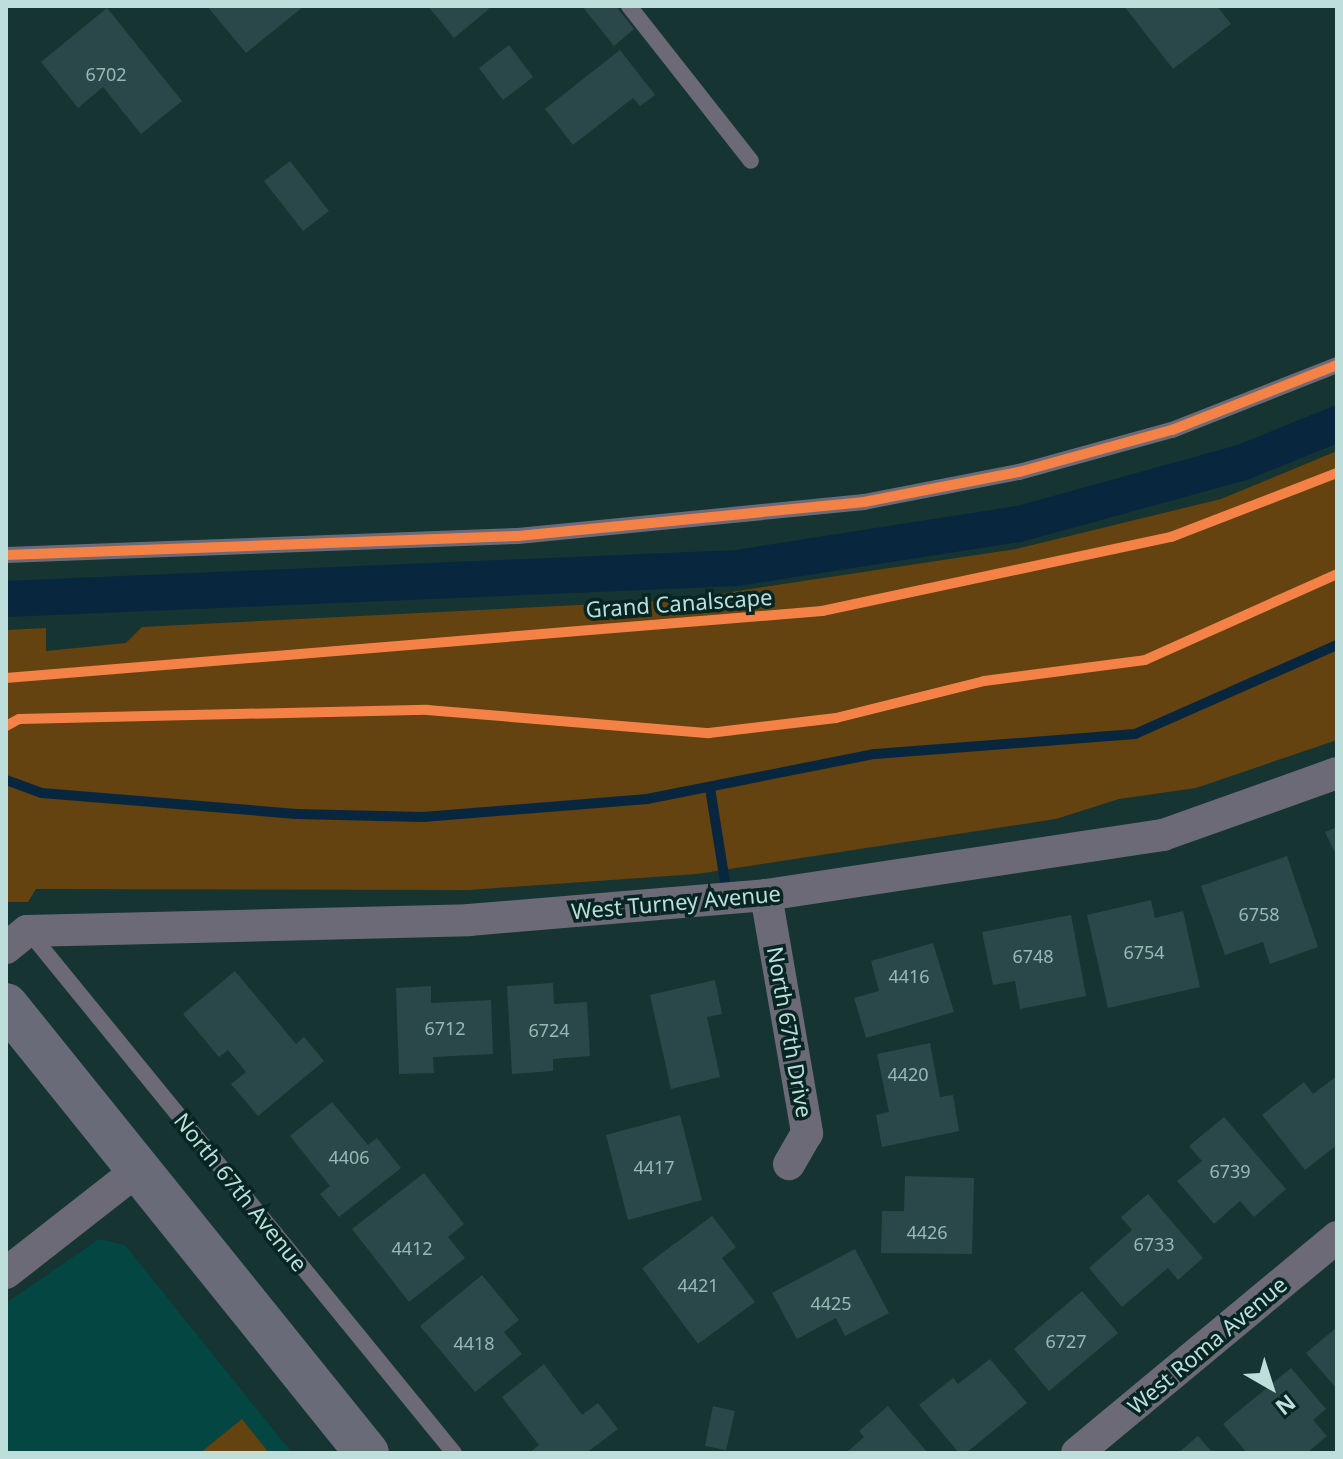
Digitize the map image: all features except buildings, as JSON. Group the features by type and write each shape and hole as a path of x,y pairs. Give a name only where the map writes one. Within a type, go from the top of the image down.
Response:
{"main road":[{"path":"8,1011 367,1453"}],"street":[{"name":"West Turney Avenue","path":"17,939 469,920 766,895 1163,835 1337,773"},
{"name":"North 67th Drive","path":"766,895 807,1133 789,1164"},
{"path":"6,1273 139,1169"},
{"name":"West Roma Avenue","path":"1077,1453 1337,1237"}],"lane":[{"path":"629,6 751,161"},
{"path":"6,555 518,536 864,502 1019,472 1172,430 1337,365"},
{"name":"North 67th Avenue","path":"17,939 454,1453"}],"shaded area":[{"path":"1337,451 1337,740 1196,788 1119,799 1056,819 697,874 469,890 36,889 28,902 6,902 6,630 46,628 46,651 126,643 142,627 678,600 1016,549 1221,499"},
{"path":"99,1239 125,1245 292,1453 6,1453 6,1303"},
{"path":"242,1419 269,1453 200,1453"}],"waterway":[{"path":"6,599 737,568 1019,524 1241,463 1337,424"},
{"path":"6,780 42,793 296,814 423,817 647,799 875,754 1135,734 1337,645"},
{"path":"710,788 725,882"}],"cycle path":[{"path":"6,555 518,536 864,502 1019,472 1172,430 1337,365"},
{"name":"Grand Canalscape","path":"6,678 822,611 1171,537 1337,473"},
{"path":"6,726 19,719 427,710 709,733 836,718 984,681 1145,660 1337,574"}]}
